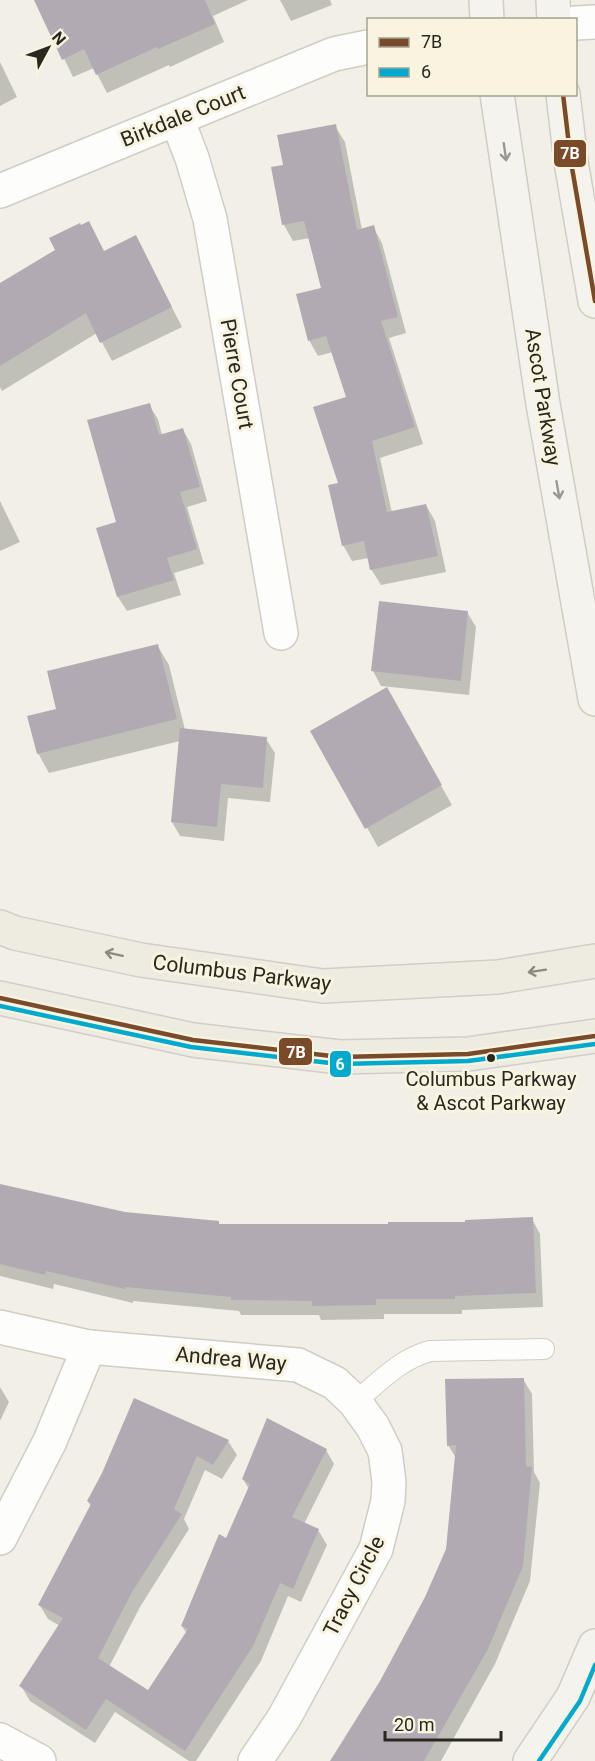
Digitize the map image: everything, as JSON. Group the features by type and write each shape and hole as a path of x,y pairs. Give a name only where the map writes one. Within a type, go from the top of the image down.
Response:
{"main road":[{"path":"486,0 487,18"},
{"path":"553,0 554,18"},
{"name":"Ascot Parkway","path":"497,96 543,404 595,699"},
{"path":"563,96 571,162 595,301"},
{"name":"Columbus Parkway","path":"0,927 15,933 141,960 323,986 498,977 595,961"},
{"path":"0,998 193,1040 340,1057 468,1054 595,1036"},
{"path":"530,1761 573,1697 595,1646"}],"street":[{"path":"577,23 595,22"},
{"name":"Birkdale Court","path":"0,191 334,54 367,47"},
{"name":"Pierre Court","path":"177,119 192,158 210,219 281,633"},
{"name":"Andrea Way","path":"0,1327 89,1347 298,1365 335,1383 355,1402"},
{"path":"0,1538 50,1441 89,1347"},
{"name":"Tracy Circle","path":"255,1761 284,1718 376,1549 383,1526 389,1482 385,1451 373,1427 355,1402"},
{"path":"0,1740 39,1761"}],"lane":[{"path":"355,1402 414,1355 430,1351 544,1349"}],"building":[{"path":"34,0 205,0 215,24 96,75 84,49 62,60"},
{"path":"336,124 357,230 374,225 398,317 381,321 415,427 372,441 387,512 426,504 438,556 370,570 364,541 342,546 328,485 338,483 313,407 346,397 326,336 308,341 296,294 321,288 304,221 282,225 271,167 283,165 277,135"},
{"path":"89,221 104,251 136,235 172,307 100,343 86,313 0,366 0,283 55,250 49,238"},
{"path":"150,403 159,435 183,428 200,487 180,492 197,549 167,558 174,580 117,597 96,528 116,522 87,420"},
{"path":"379,601 468,611 461,681 371,671"},
{"path":"158,644 177,719 37,754 27,716 56,709 47,671"},
{"path":"387,687 442,785 365,829 310,731"},
{"path":"180,728 267,737 263,788 221,784 217,827 171,822"},
{"path":"0,1184 125,1212 219,1221 219,1224 388,1224 388,1222 465,1222 465,1220 533,1217 536,1293 455,1296 455,1299 376,1299 376,1305 312,1306 312,1301 231,1300 231,1297 125,1287 125,1289 46,1271 45,1275 0,1264"},
{"path":"524,1378 526,1466 532,1467 523,1566 488,1649 424,1761 330,1761 380,1681 425,1597 446,1549 456,1445 447,1446 445,1379"},
{"path":"134,1398 229,1440 213,1465 197,1456 174,1509 182,1514 132,1592 98,1658 148,1690 188,1629 181,1626 219,1534 226,1538 250,1484 242,1479 267,1418 327,1449 292,1517 319,1529 293,1589 280,1583 253,1646 185,1751 106,1699 86,1730 19,1686 63,1618 38,1605 91,1504 87,1501 102,1473"}],"transit line":[{"name":"7B","path":"563,96 571,162 595,301"},
{"name":"7B","path":"0,998 193,1040 340,1057 468,1054 595,1036"},
{"name":"6","path":"0,1006 191,1047 339,1064 468,1061 595,1044"},
{"name":"6","path":"539,1761 580,1701 595,1665"}],"place":[{"name":"Columbus Parkway & Ascot Parkway","path":"491,1058"}]}
